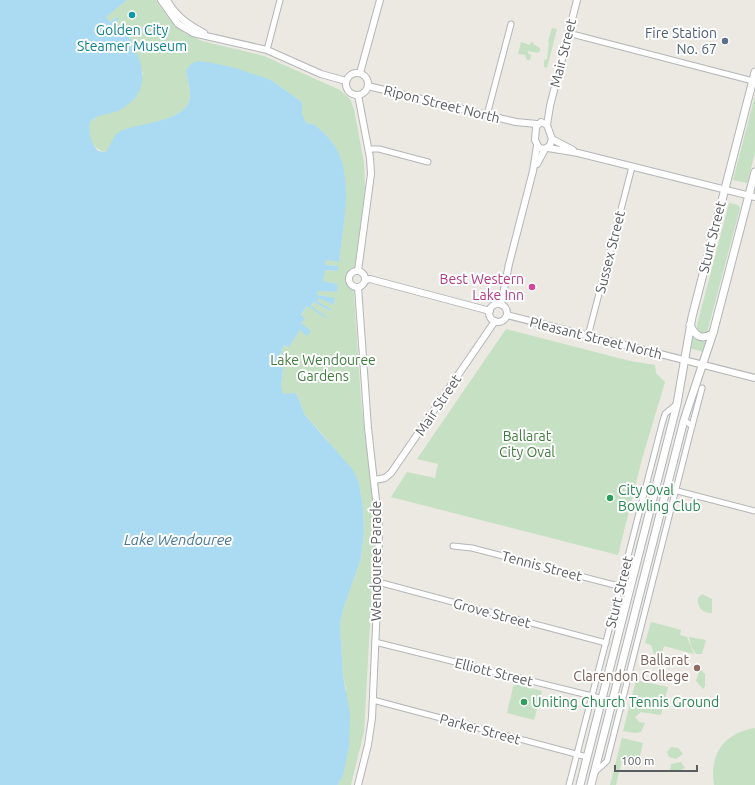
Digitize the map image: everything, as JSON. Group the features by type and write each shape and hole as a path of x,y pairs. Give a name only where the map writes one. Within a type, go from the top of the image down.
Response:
{"main road":[{"name":"Sturt Street","path":"580,785 677,404 690,326 724,190 753,85 755,72"},
{"name":"Sturt Street","path":"591,785 684,420 701,364 713,333 752,197 755,172"},
{"path":"690,326 694,333 700,337 708,337 713,333"}],"street":[{"path":"267,50 280,0"},
{"path":"360,73 380,0"},
{"name":"Mair Street","path":"548,125 550,106 576,0"},
{"path":"166,1 184,22 207,35 267,50 321,74 346,81"},
{"path":"487,115 511,24"},
{"path":"568,33 753,85"},
{"path":"346,81 353,74 360,73"},
{"path":"358,95 368,86 367,80 360,73"},
{"path":"346,81 349,91 358,95"},
{"name":"Ripon Street North","path":"368,86 516,122 548,125"},
{"path":"358,95 369,149 371,178 358,271"},
{"name":"Mair Street","path":"535,132 538,123 550,106"},
{"name":"Ripon Street North","path":"516,122 535,132"},
{"path":"548,125 552,139 582,154"},
{"path":"501,304 509,264 533,171 537,146 535,132"},
{"path":"533,171 552,139"},
{"path":"537,146 582,154 752,197"},
{"path":"369,149 379,149 428,162"},
{"name":"Sussex Street","path":"588,336 632,167"},
{"path":"358,271 363,274 365,280 363,285 358,287 353,286 349,279 350,274 358,271"},
{"path":"365,280 370,279 490,311"},
{"name":"Wendouree Parade","path":"358,287 368,428 375,480 379,527 373,700 370,736 358,785"},
{"path":"501,304 506,308 507,316 502,321 495,321 490,317 490,311 494,305 501,304"},
{"name":"Pleasant Street North","path":"507,316 755,378"},
{"name":"Mair Street","path":"375,480 385,478 391,473 495,321"},
{"path":"593,774 607,762 702,388"},
{"name":"Sturt Street","path":"569,785 662,424 665,414 677,404"},
{"path":"684,420 692,426"},
{"path":"666,488 755,511"},
{"name":"Tennis Street","path":"453,546 472,548 630,589"},
{"name":"Grove Street","path":"378,582 606,642"},
{"name":"Elliott Street","path":"375,642 612,701"},
{"name":"Parker Street","path":"373,700 587,757"}],"green space":[{"name":"Lake Wendouree Gardens","path":"127,0 156,0 168,17 184,33 202,41 264,56 340,90 350,99 354,109 364,163 365,189 353,281 361,400 374,510 374,551 364,732 351,785 338,785 343,775 346,688 343,676 340,624 343,610 361,558 364,532 363,508 359,483 325,437 305,415 296,393 283,395 281,386 284,360 279,358 284,345 289,347 300,330 311,332 301,323 301,316 307,306 326,316 311,307 314,302 330,311 331,309 317,301 319,297 334,305 335,299 317,295 318,291 336,292 338,284 323,281 324,270 338,271 338,266 325,265 326,260 339,261 346,195 342,162 336,147 326,135 315,126 306,123 301,114 302,102 271,80 213,63 186,70 190,97 186,107 180,112 165,119 125,131 113,138 111,147 106,152 97,148 91,141 89,132 90,122 101,114 118,111 143,74 127,33 113,33 108,28 119,19 110,22 106,17"},
{"path":"552,28 557,29 547,68 544,67 544,60 547,59 548,42"},
{"path":"521,42 530,45 531,42 534,43 533,44 540,48 540,51 537,53 528,51 531,55 530,60 527,60 525,55 518,54"},
{"path":"755,96 755,153 747,183 733,180"},
{"path":"729,203 738,205 740,208 708,329 706,333 701,333 697,330 697,325"},
{"name":"Ballarat City Oval","path":"506,329 630,361 655,365 656,373 665,382 642,459 618,555 391,497 407,472 435,478 438,464 417,459"},
{"path":"692,335 708,339 703,352 690,348"},
{"path":"702,594 712,599 712,613 705,612 699,607 698,598"},
{"path":"651,622 681,630 680,635 687,637 694,654 664,646 661,656 654,654 651,645 645,643"},
{"path":"689,637 706,640 702,654 696,654 691,646"},
{"path":"700,669 705,674 705,686 703,689 696,681"},
{"path":"636,680 668,687 661,715 641,712 635,717 639,722 645,723 641,732 635,733 623,731"},
{"name":"Uniting Church Tennis Ground","path":"514,683 542,691 534,720 507,713"},
{"path":"755,728 755,785 714,785 714,764 721,747 727,740 735,735"},
{"path":"622,738 643,743 640,756 635,755 634,759 622,760 616,785 610,785"},
{"path":"671,747 678,748 683,754 676,759 669,757 667,752"},
{"path":"681,762 685,768 677,772 670,770 671,764"}],"water":[{"name":"Lake Wendouree","path":"0,0 127,0 106,17 110,22 117,17 119,19 109,28 113,33 120,27 125,34 127,32 141,65 142,82 140,90 135,98 127,105 118,111 97,117 90,122 89,130 91,138 98,151 106,152 119,132 161,120 181,111 188,104 190,95 186,71 190,65 197,61 235,68 271,80 302,102 302,114 306,123 314,125 319,129 326,135 336,148 342,162 345,179 345,213 339,262 326,260 325,265 338,266 338,271 325,270 323,281 338,284 337,292 318,291 317,295 335,298 334,305 319,298 317,301 331,309 330,311 314,302 311,306 327,317 326,318 307,306 301,315 305,319 301,323 311,331 307,336 300,330 289,347 284,345 279,358 284,360 281,386 283,394 296,393 305,415 353,470 359,483 363,508 364,532 361,558 343,610 340,624 343,676 350,714 349,746 343,775 338,785 0,785"}],"place":[{"name":"Golden City Steamer Museum","path":"132,15"},
{"name":"Fire Station No. 67","path":"725,41"},
{"name":"Best Western Lake Inn","path":"532,287"},
{"name":"City Oval Bowling Club","path":"610,498"},
{"name":"Ballarat Clarendon College","path":"697,668"},
{"name":"Uniting Church Tennis Ground","path":"524,702"}]}
